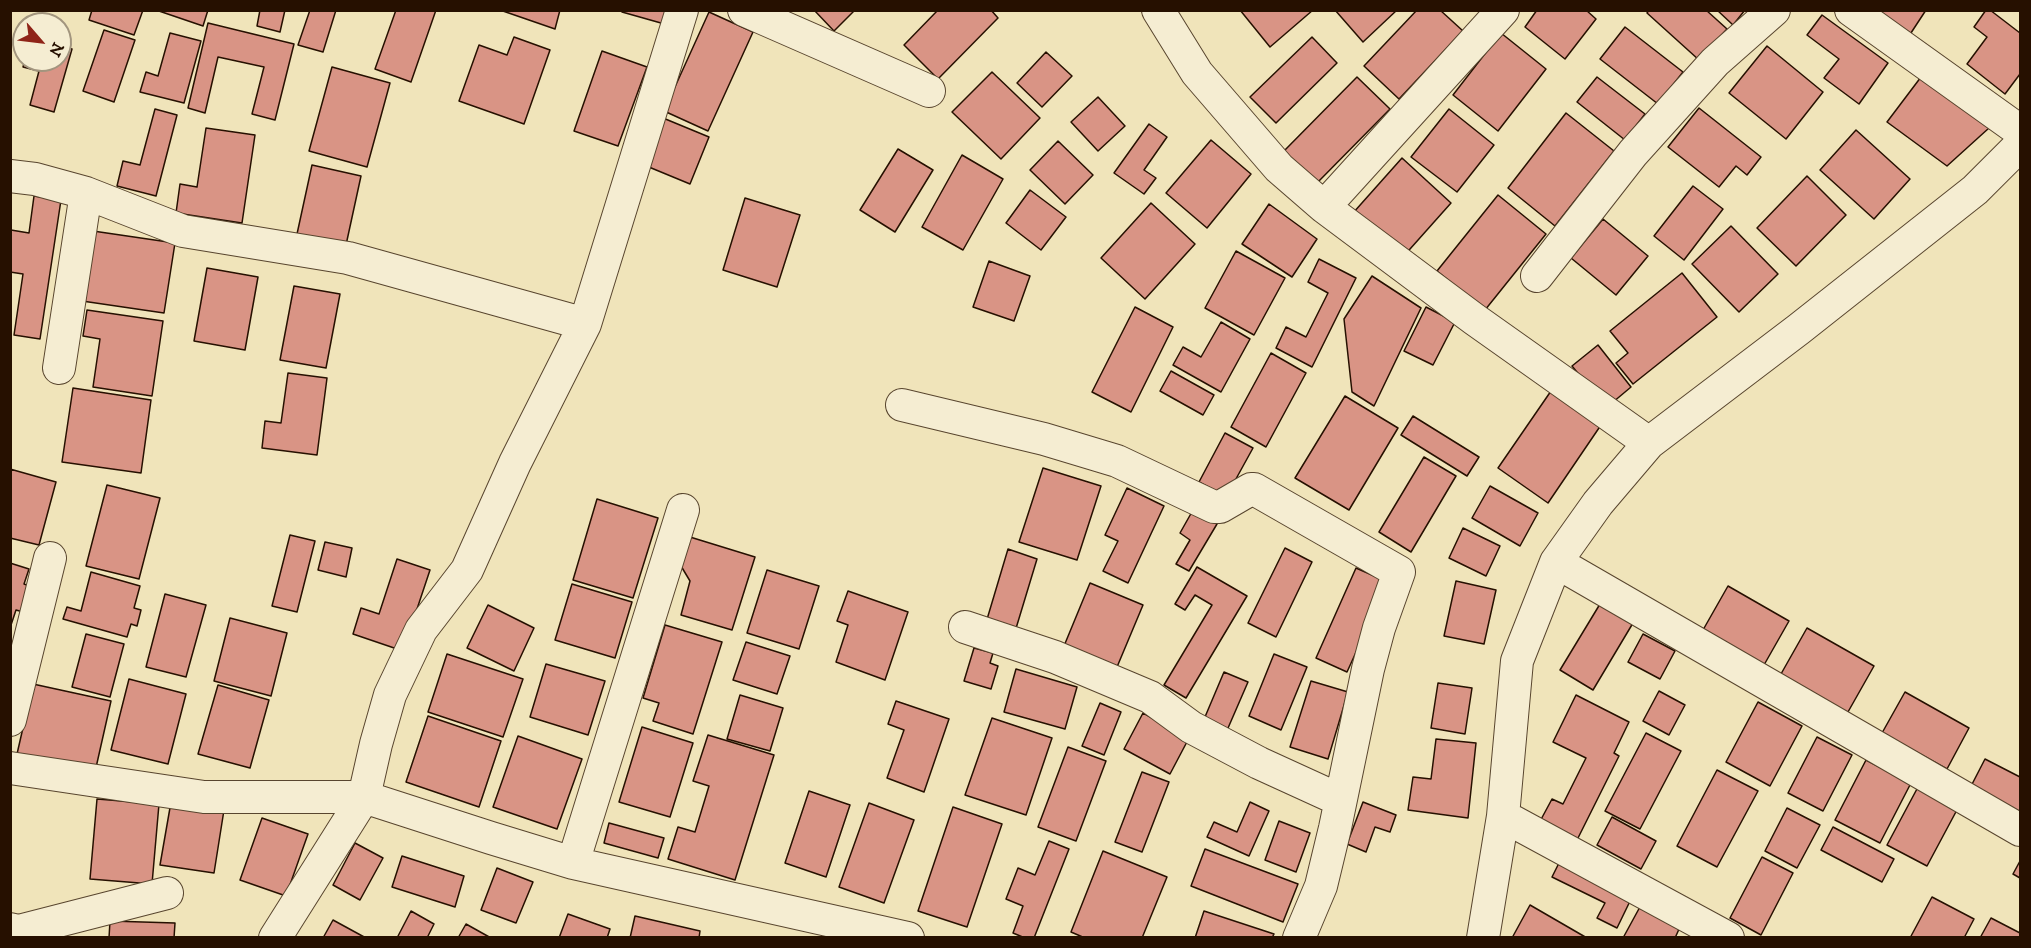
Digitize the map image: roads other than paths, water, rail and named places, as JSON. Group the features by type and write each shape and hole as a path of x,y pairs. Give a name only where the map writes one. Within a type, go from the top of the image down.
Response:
{"street":[{"path":"274,938 364,797 376,744 394,686 421,630 467,570 515,463 585,324 682,10"},
{"path":"744,10 929,91"},
{"path":"1158,10 1197,73 1279,168 1324,207 1483,326 1649,443"},
{"path":"1324,207 1503,10"},
{"path":"1537,276 1633,153 1715,62 1774,10"},
{"path":"1851,10 2020,131"},
{"path":"1483,938 1503,816 1517,661 1556,562 1599,503 1649,443 1966,198 2020,145"},
{"path":"10,176 35,179 86,193 183,231 348,258 585,324"},
{"path":"59,368 86,193"},
{"path":"902,405 1044,439 1117,461 1214,507 1220,507 1251,489 1257,490 1399,572 1379,628 1368,669 1321,886 1299,938"},
{"path":"573,863 683,510"},
{"path":"10,720 50,558"},
{"path":"1556,562 2020,830"},
{"path":"965,627 1055,657 1150,697 1191,727 1259,763 1340,800"},
{"path":"10,768 204,797 364,797 573,863 908,938"},
{"path":"1503,816 1728,938"},
{"path":"10,929 19,931 167,893"}]}
